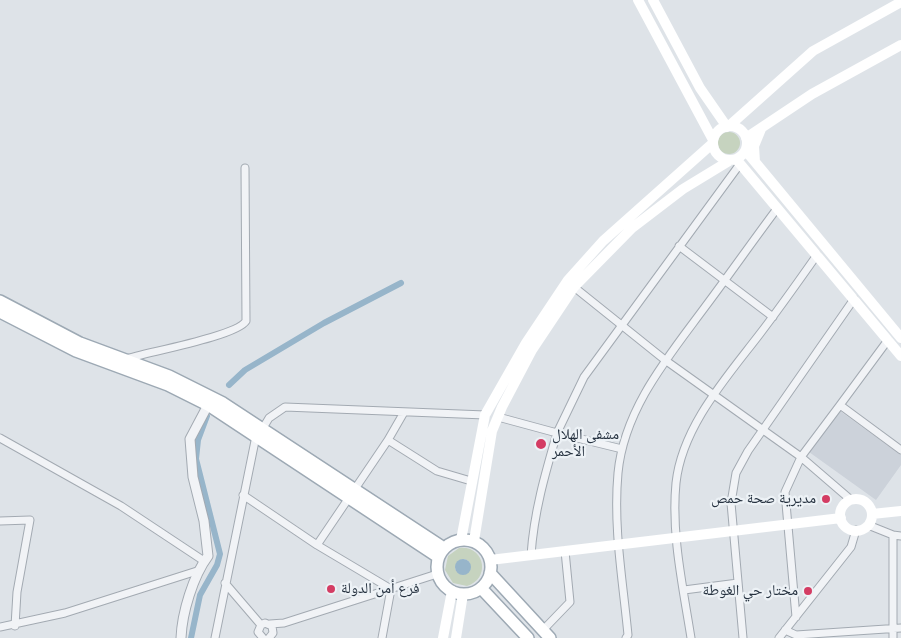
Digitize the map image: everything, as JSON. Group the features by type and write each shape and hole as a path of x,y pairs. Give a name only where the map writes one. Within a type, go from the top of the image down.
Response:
{"main road":[{"path":"638,0 713,141 717,155 735,161 817,255 901,356"},
{"path":"653,0 700,88 728,126 740,129 746,138 746,151 901,338"},
{"path":"461,540 485,415 526,343 568,280 603,241 700,154 713,141 718,131 728,126 813,51 901,2"},
{"path":"746,138 828,84 901,45"},
{"path":"700,154 703,134 702,121"},
{"path":"755,162 756,139 764,126"},
{"path":"474,542 492,431 532,350 574,288 632,228 683,190 735,161 746,151"},
{"path":"0,301 80,343 169,376 200,391 441,552"},
{"path":"0,312 76,351 168,385 259,432"},
{"path":"851,500 865,502 872,514 868,525 856,530 846,527 841,518 844,505 851,500"},
{"path":"872,514 901,511"},
{"path":"490,560 841,518"},
{"path":"461,540 474,542 484,549 490,560 490,573 481,588 457,593 445,587 438,574 441,552 461,540"},
{"path":"490,573 546,634"},
{"path":"481,588 518,634 528,638"},
{"path":"443,638 457,593"},
{"path":"456,638 457,593"}],"street":[{"path":"531,555 534,523 540,493 558,432 584,377 679,246 735,161"},
{"path":"126,360 221,335 243,326 246,321 248,306 245,168"},
{"path":"626,638 628,635 618,545 618,473 622,449 641,401 665,360 776,210"},
{"path":"679,246 773,317"},
{"path":"691,638 676,538 676,480 692,429 714,394 773,317 817,255"},
{"path":"574,288 665,360 801,457 851,500"},
{"path":"744,638 732,531 731,503 736,473 748,451 854,299"},
{"path":"796,617 787,525 786,492 801,457 888,340"},
{"path":"181,638 197,571 208,556 204,521 193,477 190,439 208,405"},
{"path":"840,405 901,450"},
{"path":"215,638 243,495 259,432 269,418 285,407 404,414 485,415"},
{"path":"317,545 404,414"},
{"path":"498,417 622,449"},
{"path":"0,438 121,506 204,561"},
{"path":"388,440 438,471 471,481"},
{"path":"243,495 317,545 391,589"},
{"path":"0,521 30,520 17,592 15,626"},
{"path":"868,525 893,536 901,536"},
{"path":"779,638 851,547 856,530"},
{"path":"893,536 893,638"},
{"path":"546,634 570,602 565,551"},
{"path":"0,628 65,613 197,571"},
{"path":"261,625 284,623 438,574"},
{"path":"225,583 261,625"},
{"path":"684,590 738,583"},
{"path":"382,638 391,589"},
{"path":"267,637 284,623"},
{"path":"267,637 270,624"},
{"path":"261,625 258,630 267,637"},
{"path":"786,630 796,637 845,635 901,628"}],"shaded area":[{"path":"840,411 901,455 901,465 876,500 809,452"}],"green space":[{"path":"729,132 737,135 740,143 737,151 729,154 721,151 718,143 721,135"},
{"path":"459,548 468,548 475,552 482,563 480,577 467,586 453,583 445,570 448,556","holes":["465,559 470,562 458,573 455,569 460,560"]}],"water":[{"path":"463,559 469,561 471,567 469,573 463,575 457,573 455,567 457,561"}],"waterway":[{"path":"229,385 245,370 324,323 401,283"},
{"path":"191,638 200,595 217,565 220,554 196,459 198,440 207,416"}],"place":[{"name":"مشفى الهلال الأحمر","path":"541,444"},
{"name":"مديرية صحة حمص","path":"826,499"},
{"name":"فرع أمن الدولة","path":"331,589"},
{"name":"مختار حي الغوطة","path":"808,591"}]}
